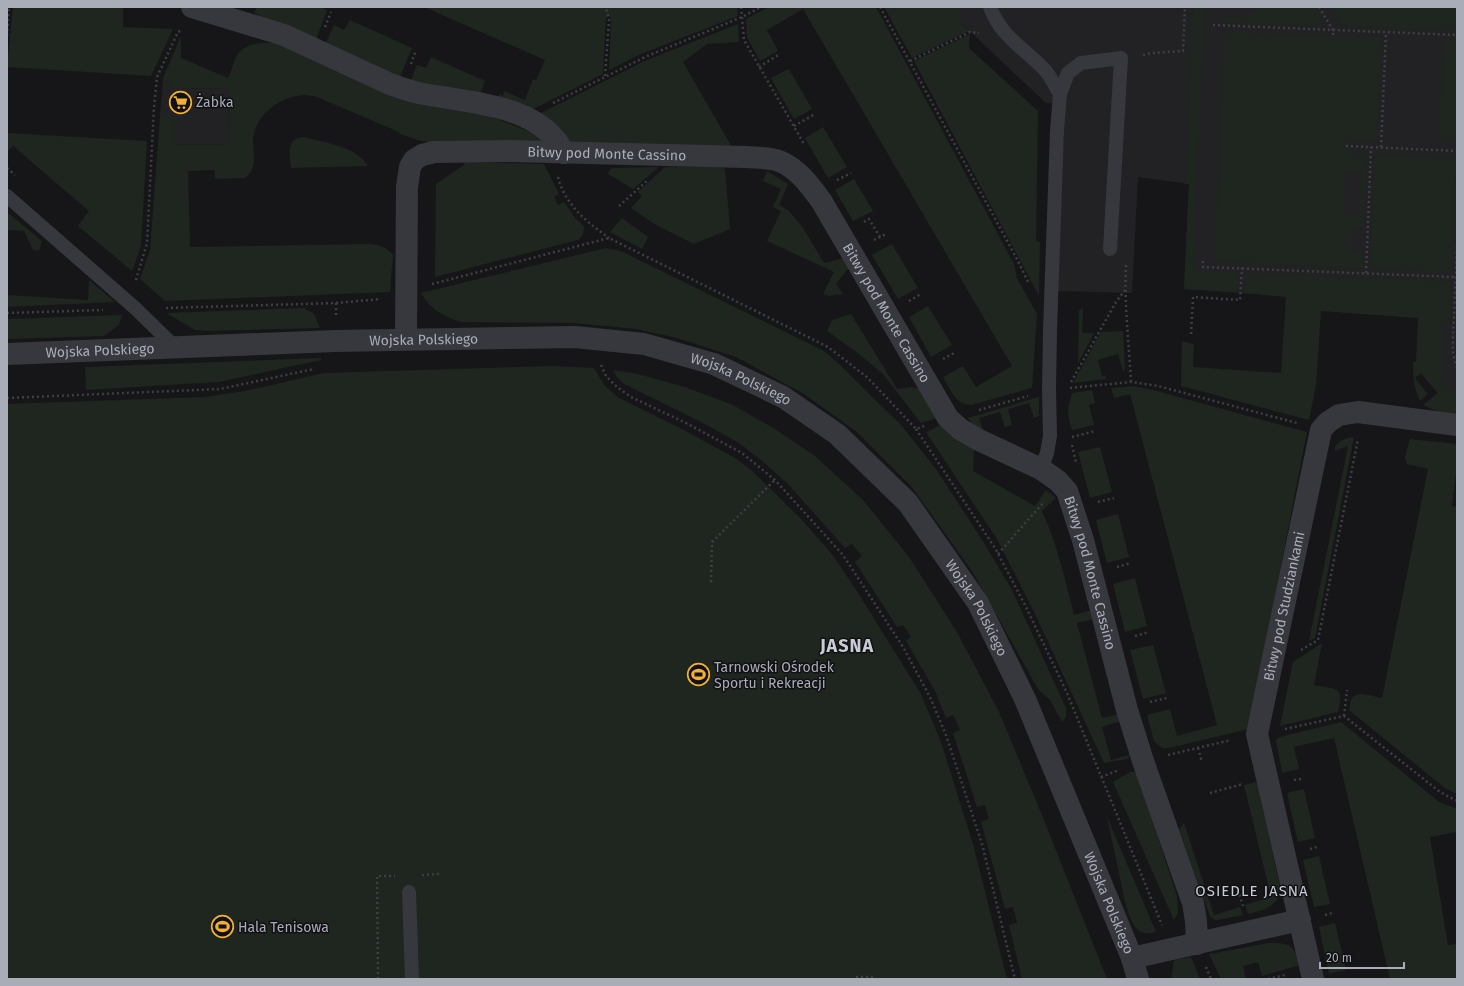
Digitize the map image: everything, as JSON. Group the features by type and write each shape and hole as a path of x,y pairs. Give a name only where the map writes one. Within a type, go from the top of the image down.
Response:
{"street":[{"path":"192,7 213,12 284,36 404,89 482,103 525,117 553,136 559,143 560,153"},
{"name":"Bitwy pod Monte Cassino","path":"406,339 407,187 410,167 414,160 422,155 434,152 510,151 766,159 780,161 793,169 808,182 822,202 948,418 960,429 979,440 1049,475 1066,492 1083,540 1127,710 1143,761 1193,903 1196,921 1197,944"},
{"name":"Wojska Polskiego","path":"7,354 335,341 575,337 644,344 714,364 783,397 837,434 908,503 978,603 1025,699 1132,958 1138,979"},
{"path":"1321,430 1328,422 1339,415 1358,412 1457,425"},
{"name":"Bitwy pod Studziankami","path":"1313,979 1257,734 1321,430"},
{"path":"1132,958 1300,920"}],"lane":[{"path":"990,7 994,19 1006,34 1046,71 1060,94"},
{"path":"1049,475 1047,453 1050,436 1049,390 1057,131 1060,94 1068,73 1081,63 1121,58 1110,250"},
{"path":"7,196 136,308 176,348"},
{"path":"409,892 412,979"}],"path":[{"path":"7,36 9,7"},
{"path":"605,76 609,20 606,7"},
{"path":"525,117 645,57 742,17 761,7"},
{"path":"880,7 1018,261 1031,288"},
{"path":"1121,58 1151,53 1183,51 1185,7"},
{"path":"1319,7 1333,30 1333,36"},
{"path":"136,308 136,280 146,243 157,77 178,32 213,12"},
{"path":"1213,25 1457,35"},
{"path":"910,61 970,32"},
{"path":"1381,147 1386,32"},
{"path":"760,67 780,54"},
{"path":"794,126 815,114"},
{"path":"1346,146 1457,151"},
{"path":"1366,273 1371,147"},
{"path":"560,153 556,171 560,185 571,205 588,222 609,238 828,347 868,378 916,429 998,554 1026,605 1067,693 1172,950"},
{"path":"858,224 869,219 880,237"},
{"path":"7,313 336,303 384,299 406,290 609,238"},
{"path":"1457,246 1453,339 1453,354 1457,368"},
{"path":"1203,261 1203,267 1456,278"},
{"path":"1191,334 1193,297 1240,300 1242,268"},
{"path":"335,341 336,303"},
{"path":"606,362 599,361 606,376 617,387 631,397 686,423 742,453 775,480 843,555 899,642 930,697 946,735 982,844 1015,979"},
{"path":"7,398 220,389 321,368"},
{"path":"916,429 948,418 1049,390 1130,382 1158,386 1321,430"},
{"path":"1070,437 1096,431"},
{"path":"1295,654 1318,640 1360,432"},
{"path":"998,554 1048,497 1049,475 1076,460"},
{"path":"711,582 712,542 775,480"},
{"path":"1094,503 1114,498"},
{"path":"1344,716 1347,690"},
{"path":"1198,748 1202,762"},
{"path":"856,977 876,977"}],"shaded area":[{"path":"13,7 123,7 123,27 173,29 151,76 7,67"},
{"path":"257,7 320,7 327,10 316,40 254,13"},
{"path":"424,7 737,7 738,16 641,54 609,70 610,16 606,18 603,74 529,111 498,99 499,94 503,96 504,91 525,100 533,79 536,80 545,60"},
{"path":"769,7 876,7 1014,264 1017,278 1037,314 1032,388 971,405 961,402 951,391 943,377 963,366 976,387 1012,366 803,9 767,30 778,51 760,61 747,37 746,19"},
{"path":"884,7 960,7 960,22 969,31 912,58"},
{"path":"960,7 1457,7 1457,412 1453,411 1418,370 1422,306 1184,289 1189,184 1138,177 1132,293 1057,291 1065,104 1046,103 960,22"},
{"path":"1193,7 1205,7 1193,270 1239,272 1237,292 1184,289 1189,184 1185,184"},
{"path":"1261,7 1316,7 1321,15 1321,26 1225,22 1225,19 1247,15"},
{"path":"1327,7 1457,7 1457,31 1339,25 1337,10 1328,10"},
{"path":"350,20 412,48 400,77 325,45 334,25 344,30"},
{"path":"738,24 739,42 707,44 683,62 733,149 574,145 562,132 537,115 647,60"},
{"path":"1225,32 1382,38 1377,139 1346,139 1346,153 1367,154 1364,227 1352,227 1351,252 1363,253 1362,268 1214,261","holes":["1345,171 1361,171 1359,217 1344,216"]},
{"path":"970,34 969,48 1038,111 1036,241 1040,242 1039,296 914,61"},
{"path":"181,36 181,58 228,78 236,57 243,49 258,43 275,43 479,112 551,140 554,145 436,143 421,141 400,134 399,132 317,97 304,95 288,98 267,111 259,121 253,140 254,160 252,170 245,178 215,179 215,170 188,171 190,247 377,245 385,248 393,255 390,292 165,301 140,279 150,250 160,116 174,115 174,145 229,144 228,88 173,89 163,78"},
{"path":"1443,39 1457,40 1457,142 1439,142"},
{"path":"431,57 485,81 480,94 411,80 417,65 426,68"},
{"path":"789,69 812,109 794,119 771,78"},
{"path":"163,78 174,89 228,88 229,144 174,145 174,116 160,116"},
{"path":"823,127 847,167 828,178 805,138"},
{"path":"7,133 147,141 141,246 132,271 78,226 89,211 13,146 7,152"},
{"path":"304,137 339,146 348,150 363,159 368,166 291,168 291,144 294,140"},
{"path":"1375,155 1456,158 1452,272 1370,269"},
{"path":"465,162 544,164 559,194 554,197 558,205 564,202 576,219 584,226 582,235 578,240 435,277 436,184 464,165"},
{"path":"720,166 725,169 730,229 694,244 656,225 631,208 642,196 638,192 665,167"},
{"path":"659,167 633,189 608,174 610,169 613,168"},
{"path":"767,171 788,184 779,205 789,211 803,228 824,263 844,258 849,268 836,284 843,294 829,296 823,294 834,272 767,241 781,211 773,207 781,189 763,181"},
{"path":"854,179 873,211 853,221 835,190"},
{"path":"7,212 42,241 39,251 33,250 24,231 7,230"},
{"path":"622,218 648,237 642,249 610,232"},
{"path":"892,244 918,288 898,299 872,255"},
{"path":"606,248 621,251 824,351 902,426 936,469 984,543 1012,590 1066,708 1066,717 1062,722 1050,700 1038,689 972,571 911,486 857,432 804,394 736,357 677,338 636,329 573,323 461,322 438,312 429,304 421,293"},
{"path":"1246,273 1451,282 1450,321 1443,326 1442,383 1451,390 1457,390 1457,416 1445,415 1423,405 1438,393 1421,373 1415,378 1428,394 1420,401 1416,392 1413,362 1416,362 1418,318 1321,311 1316,385 1309,420 1181,386 1182,341 1194,344 1193,367 1281,373 1286,297 1244,293"},
{"path":"89,280 115,302 7,307 7,295 88,300"},
{"path":"928,306 952,345 931,357 909,317"},
{"path":"304,308 314,314 320,328 204,331 195,330 166,313"},
{"path":"1083,308 1082,333 1094,333 1078,363 1079,311"},
{"path":"851,314 897,389 911,387 920,389 937,418 921,423 883,374 827,331 832,320"},
{"path":"122,315 119,325 104,336 7,339 7,319"},
{"path":"1123,331 1125,370 1123,371 1118,354 1098,360 1102,376 1105,375 1106,379 1073,383 1101,332"},
{"path":"321,358 321,360 219,382 86,390 85,367"},
{"path":"552,366 594,368 605,386 619,398 680,428 735,458 750,469 801,519 831,553 855,588 921,694 941,742 973,844 1007,979 7,979 7,404 204,397 245,391 324,373"},
{"path":"613,370 638,374 685,387 733,405 775,429 815,456 863,500 909,557 957,632 999,712 1042,815 1107,979 1022,979 1009,925 1017,923 1013,907 1005,909 981,822 989,819 985,805 977,807 953,733 960,730 953,715 946,718 935,691 906,641 911,637 903,625 897,627 855,562 862,556 852,544 845,548 788,484 739,443 703,423 624,384"},
{"path":"1134,386 1307,432 1249,729 1169,748 1162,748 1154,741 1147,715 1170,709 1177,736 1217,725 1130,394 1114,398 1111,388"},
{"path":"1092,390 1095,403 1089,405 1094,425 1072,430 1068,412 1072,393"},
{"path":"1039,397 1039,416 1034,418 1029,403 1008,409 1012,425 1005,427 1000,412 979,418 984,433 972,424 968,418"},
{"path":"943,424 974,449 973,471 1035,506 1046,490 1056,498 1042,511 1064,575 1074,615 1092,610 1094,619 1077,623 1102,718 1119,714 1121,721 1102,727 1111,760 1130,755 1127,759 1104,763 1036,616 997,539 926,432"},
{"path":"1354,437 1315,638 1309,641 1348,446 1335,451 1335,447 1343,440"},
{"path":"1410,439 1457,444 1457,466 1452,506 1457,507 1457,794 1446,789 1349,710 1351,700 1356,695 1365,694 1382,698 1428,469 1407,464 1405,458"},
{"path":"1100,447 1112,492 1090,498 1078,452"},
{"path":"1118,514 1129,557 1107,563 1096,520"},
{"path":"1135,578 1147,626 1125,632 1113,584"},
{"path":"1322,643 1314,685 1337,690 1340,697 1338,712 1280,726 1293,662"},
{"path":"1153,645 1166,693 1143,699 1130,650"},
{"path":"1341,722 1439,802 1457,809 1457,832 1430,837 1448,945 1457,944 1457,979 1390,979 1334,738 1294,747 1299,769 1282,773 1276,740 1280,737"},
{"path":"1130,772 1135,772 1138,776 1177,896 1178,913 1174,920 1113,782"},
{"path":"1257,782 1280,887 1277,899 1274,903 1265,909 1248,914 1245,905 1271,897 1244,785"},
{"path":"1304,789 1315,838 1298,842 1287,793"},
{"path":"1107,817 1156,932 1148,933 1140,931 1136,928 1130,917 1124,897"},
{"path":"1184,823 1214,915 1240,907 1243,915 1217,920 1210,916 1179,830"},
{"path":"1319,856 1330,904 1314,907 1303,860"},
{"path":"1335,923 1346,970 1329,974 1319,927"},
{"path":"1269,943 1290,946 1296,953 1300,965 1262,976 1258,962 1243,966 1246,979 1221,979 1209,954"},
{"path":"1191,957 1200,979 1171,979 1174,960"}],"place":[{"name":"Żabka","path":"180,102"},
{"name":"Tarnowski Ośrodek Sportu i Rekreacji","path":"698,675"},
{"name":"Hala Tenisowa","path":"222,927"}],"district":[{"name":"JASNA","path":"847,646"},
{"name":"OSIEDLE JASNA","path":"1252,891"}]}
